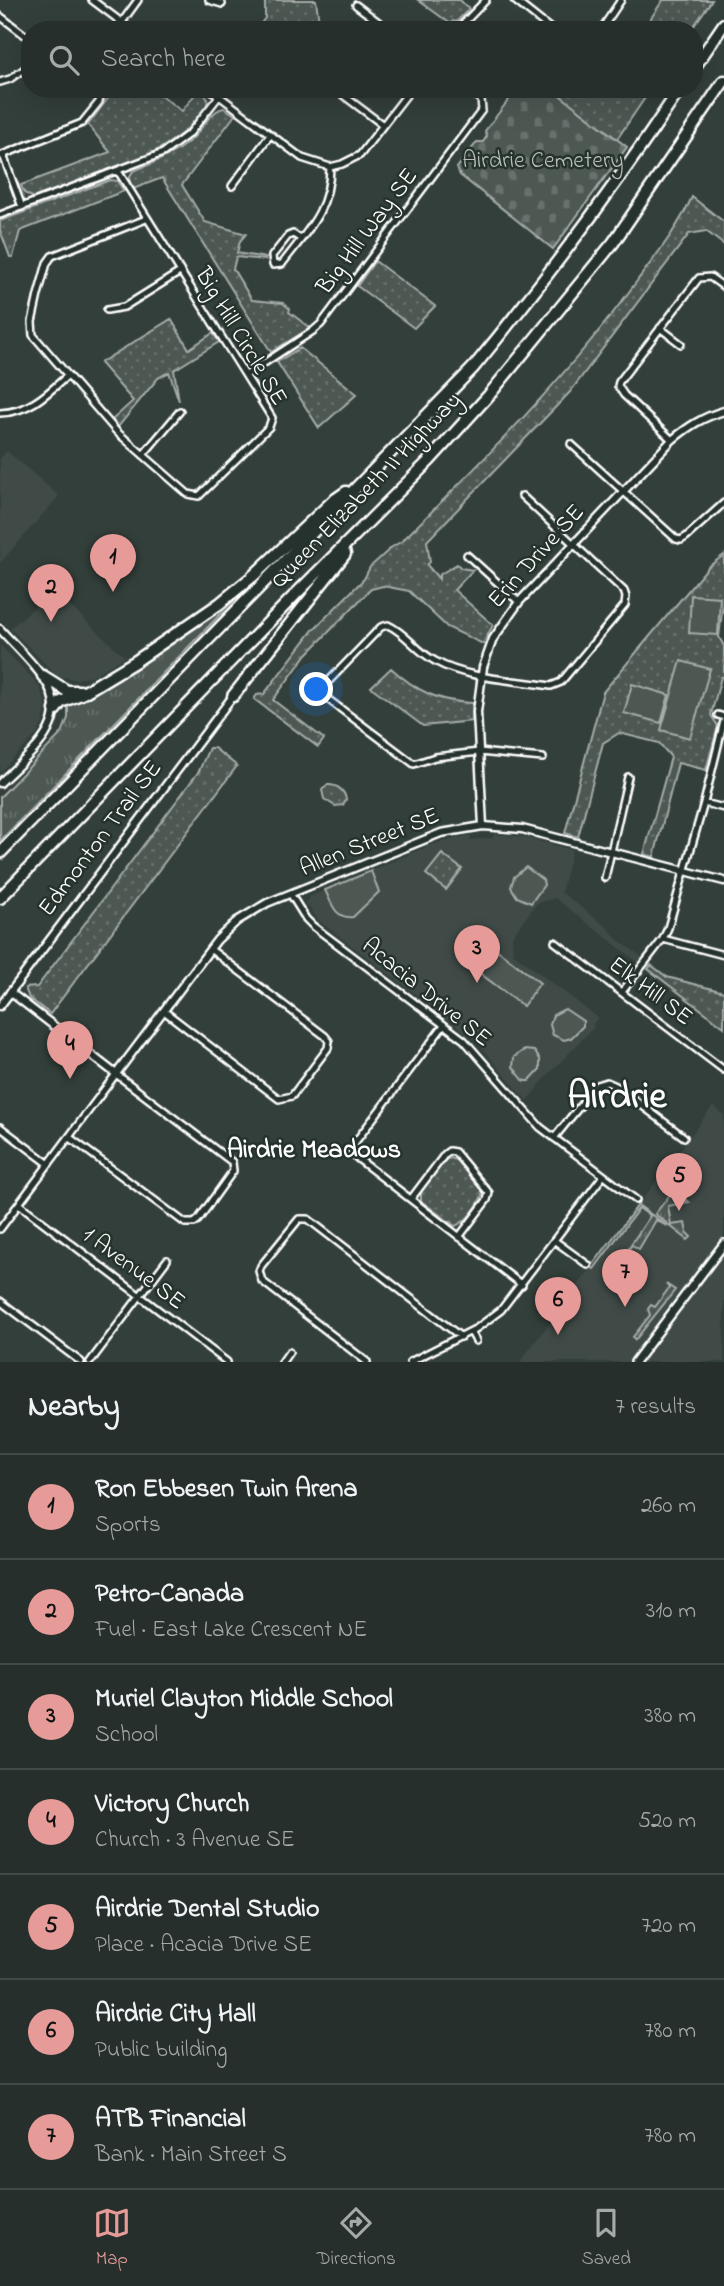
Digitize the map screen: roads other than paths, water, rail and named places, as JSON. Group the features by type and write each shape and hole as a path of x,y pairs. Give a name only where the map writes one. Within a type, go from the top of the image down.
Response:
{"highway":[{"path":"703,55 724,24"},
{"name":"Queen Elizabeth II Highway","path":"0,898 447,442 551,322 613,243 724,81"},
{"path":"678,150 724,93"},
{"name":"Queen Elizabeth II Highway","path":"0,853 473,368 534,295 600,207 674,98"},
{"path":"55,710 61,702 97,685 162,645 219,604 333,501 364,480"},
{"path":"233,696 371,520"},
{"path":"43,676 73,692 84,691 97,685"}],"main road":[{"path":"635,1362 724,1244"}],"street":[{"path":"92,0 121,21"},
{"path":"123,21 138,0"},
{"path":"209,0 222,4"},
{"path":"466,21 486,0"},
{"path":"514,0 541,21"},
{"path":"607,21 621,0"},
{"path":"356,5 377,21"},
{"path":"0,16 21,32"},
{"path":"0,82 21,71"},
{"path":"22,207 2,156 82,123 99,103 100,98"},
{"path":"0,215 118,171 174,146 202,121 218,98"},
{"path":"222,98 302,158 330,167 360,155 404,98"},
{"path":"347,98 383,125"},
{"name":"Big Hill Way SE","path":"246,375 321,324 482,110 479,98"},
{"path":"232,186 270,135"},
{"path":"301,239 293,234 288,236 272,256 273,265 282,264 301,239 324,206 329,191 330,167"},
{"name":"Big Hill Circle SE","path":"118,171 270,415 270,425 203,494 195,496 188,494 113,428 66,376 31,331 47,263 57,253 146,219"},
{"path":"107,310 124,307 180,272"},
{"path":"672,440 624,395 618,386 622,377 699,278 710,277 724,287"},
{"path":"660,328 681,344"},
{"path":"0,413 15,412 31,406 66,376"},
{"path":"143,455 180,411"},
{"name":"Erin Drive SE","path":"483,825 477,712 481,675 493,639 519,602 672,440 689,426 724,412"},
{"path":"571,444 670,536 681,540 724,503"},
{"path":"522,496 624,591 626,597 625,605 558,685 456,670 433,660 388,625 381,627 324,687 329,700 410,762 419,763 435,757 479,752 543,758"},
{"path":"467,555 519,602"},
{"path":"0,629 43,676 51,692 55,710 51,726 42,741 0,783"},
{"name":"Edmonton Trail SE","path":"0,1006 233,696"},
{"path":"622,992 663,939 673,915 704,803 722,718"},
{"path":"605,878 628,778"},
{"path":"704,803 724,808"},
{"name":"Allen Street SE","path":"116,1074 225,931 251,911 419,841 461,828 483,825 522,829 724,881"},
{"name":"Acacia Drive SE","path":"291,895 313,926 472,1047 531,1119 636,1200"},
{"path":"663,939 724,956"},
{"name":"Elk Hill SE","path":"555,942 724,1070"},
{"path":"164,1011 279,1099 292,1096 328,1048 329,1041 325,1035 211,949"},
{"path":"10,992 232,1162 232,1174 198,1220 190,1224 181,1221 69,1137"},
{"path":"444,1025 351,1150 357,1158 522,1285"},
{"path":"0,1229 116,1074"},
{"path":"554,1138 597,1085 607,1082 684,1138"},
{"path":"0,1127 49,1164"},
{"path":"411,1199 444,1154 449,1151 455,1153 489,1193 487,1200 459,1237"},
{"path":"410,1362 471,1332 501,1310 603,1176"},
{"name":"1 Avenue SE","path":"19,1204 227,1362"},
{"path":"367,1362 262,1281 259,1271 261,1266 299,1219 308,1219 461,1337"},
{"path":"555,1241 588,1265"},
{"path":"90,1362 167,1260"},
{"path":"0,1301 81,1362"},
{"path":"471,1332 476,1342"},
{"path":"282,1362 289,1352"}],"place":[{"name":"Ron Ebbesen Twin Arena","path":"113,592"},
{"name":"Petro-Canada","path":"51,622"},
{"name":"Muriel Clayton Middle School","path":"477,983"},
{"name":"Victory Church","path":"70,1079"},
{"name":"Airdrie Dental Studio","path":"679,1211"},
{"name":"ATB Financial","path":"625,1307"},
{"name":"Airdrie City Hall","path":"558,1335"}],"district":[{"name":"Airdrie","path":"617,1098"},
{"name":"Airdrie Meadows","path":"314,1151"}],"park label":[{"name":"Airdrie Cemetery","path":"543,161"}]}
